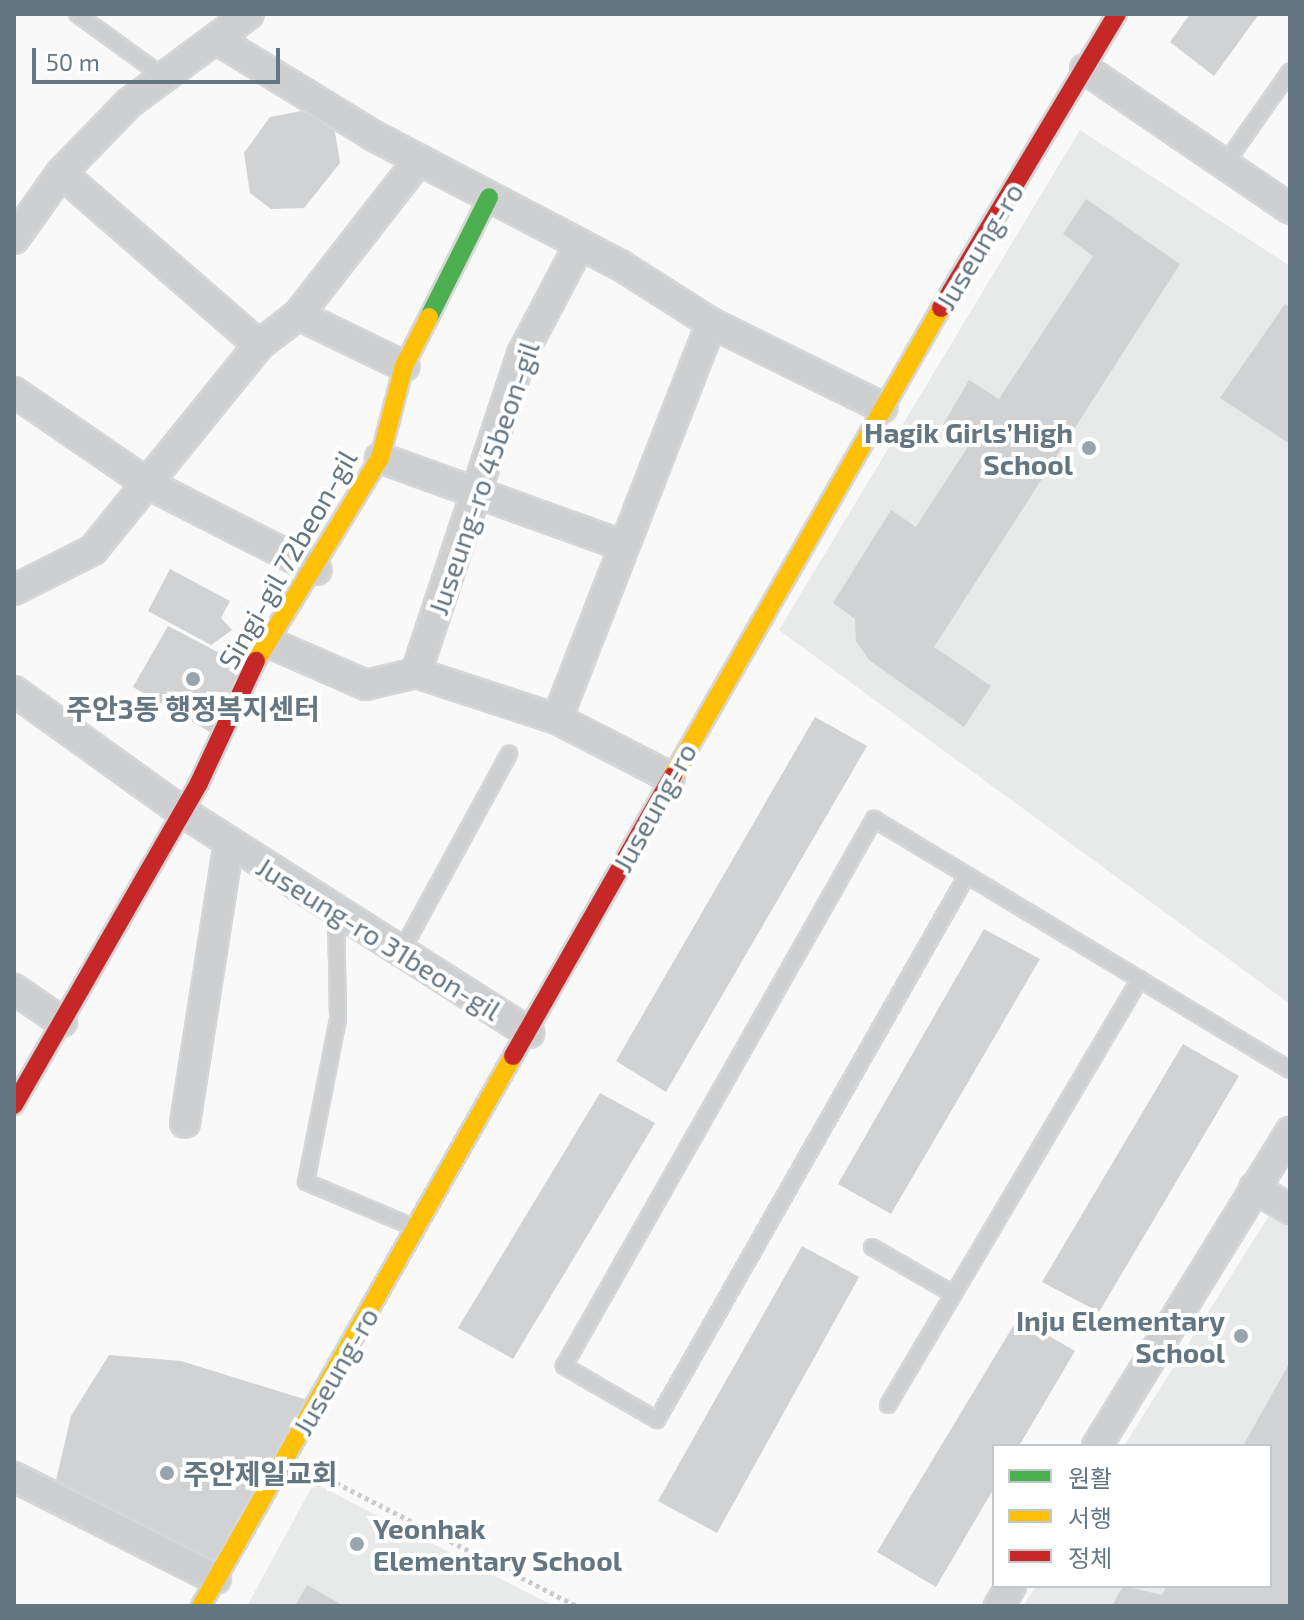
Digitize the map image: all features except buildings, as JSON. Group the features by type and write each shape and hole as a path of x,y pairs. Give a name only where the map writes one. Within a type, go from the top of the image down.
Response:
{"street":[{"path":"14,239 61,173 129,103 219,41 249,14"},
{"name":"Juseung-ro","path":"201,1606 882,407 1117,14"},
{"path":"219,41 419,160 580,244 711,323 882,407"},
{"path":"1085,69 1290,209"},
{"path":"14,590 93,550 150,485 259,345 298,315 419,160"},
{"path":"61,173 259,345"},
{"name":"Singi-gil 72beon-gil","path":"14,1105 181,811 265,641 317,570 380,458 404,366 489,197"},
{"name":"Juseung-ro 45beon-gil","path":"416,673 522,354 580,244"},
{"path":"298,315 404,366"},
{"path":"557,719 621,545 711,323"},
{"path":"14,392 150,485 317,570"},
{"path":"380,458 621,545"},
{"path":"265,641 366,685 416,673 557,719 670,777"},
{"name":"Juseung-ro 31beon-gil","path":"14,691 181,811 529,1033"},
{"name":"Juseung-ro 31beon-gil","path":"185,1123 229,842"},
{"path":"14,989 62,1022"},
{"path":"1098,1444 1290,1132"},
{"path":"1254,1188 1290,1209"},
{"path":"14,1477 216,1579"},
{"path":"999,1606 1010,1588"}],"lane":[{"path":"77,14 165,78"},
{"path":"1225,164 1290,71"},
{"path":"401,952 509,754"},
{"path":"966,877 657,1420 564,1366 874,819 1290,1070"},
{"path":"336,910 338,1019 306,1182 417,1229"},
{"path":"888,1405 1140,979"},
{"path":"872,1247 953,1294"}],"path":[{"path":"286,1457 577,1606"}],"shaded area":[{"name":"Hagik Girls’High School","path":"1080,130 1290,266 1290,1004 779,630"},
{"name":"Inju Elementary School","path":"1270,1214 1290,1227 1290,1606 1023,1606 1035,1588 1272,1588 1272,1444 1125,1444"},
{"name":"Yeonhak Elementary School","path":"314,1483 554,1606 247,1606"}],"traffic: fast":[{"path":"429,317 489,197"}],"traffic: slow":[{"path":"673,775 941,308"},
{"path":"256,661 380,458 404,366 429,317"},
{"path":"201,1606 513,1056"}],"traffic: jam":[{"path":"941,308 1117,14"},
{"path":"14,1105 199,783 256,661"},
{"path":"513,1056 673,775"}],"place":[{"name":"Hagik Girls’High School","path":"1089,448"},
{"name":"주안3동 행정복지센터","path":"193,679"},
{"name":"Inju Elementary School","path":"1241,1336"},
{"name":"주안제일교회","path":"167,1473"},
{"name":"Yeonhak Elementary School","path":"357,1544"}]}
